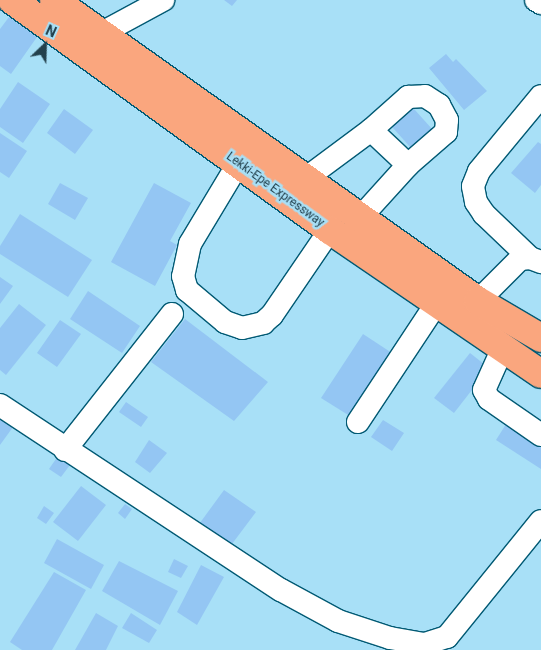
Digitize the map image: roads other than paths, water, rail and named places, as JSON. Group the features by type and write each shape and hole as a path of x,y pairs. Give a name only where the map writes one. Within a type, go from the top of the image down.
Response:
{"highway":[{"name":"Lekki-Epe Expressway","path":"12,0 330,230 502,350 541,374"},
{"name":"Lekki-Epe Expressway","path":"54,0 478,301 541,338"}],"street":[{"path":"536,0 541,3"},
{"path":"100,34 148,3"},
{"path":"305,179 372,130 412,95 425,96 438,104 448,126 408,164 360,218"},
{"path":"536,260 484,214 476,202 473,186 479,171 541,96"},
{"path":"372,130 408,164"},
{"path":"238,164 190,244 183,276 187,290 225,322 242,328 263,323 272,315 330,230"},
{"path":"478,301 520,258 536,260"},
{"path":"358,422 436,304"},
{"path":"65,450 172,314"},
{"path":"502,350 484,390 489,399 541,435"},
{"path":"0,406 240,564 313,608 338,621 390,638 425,644 446,637 541,522"}]}
